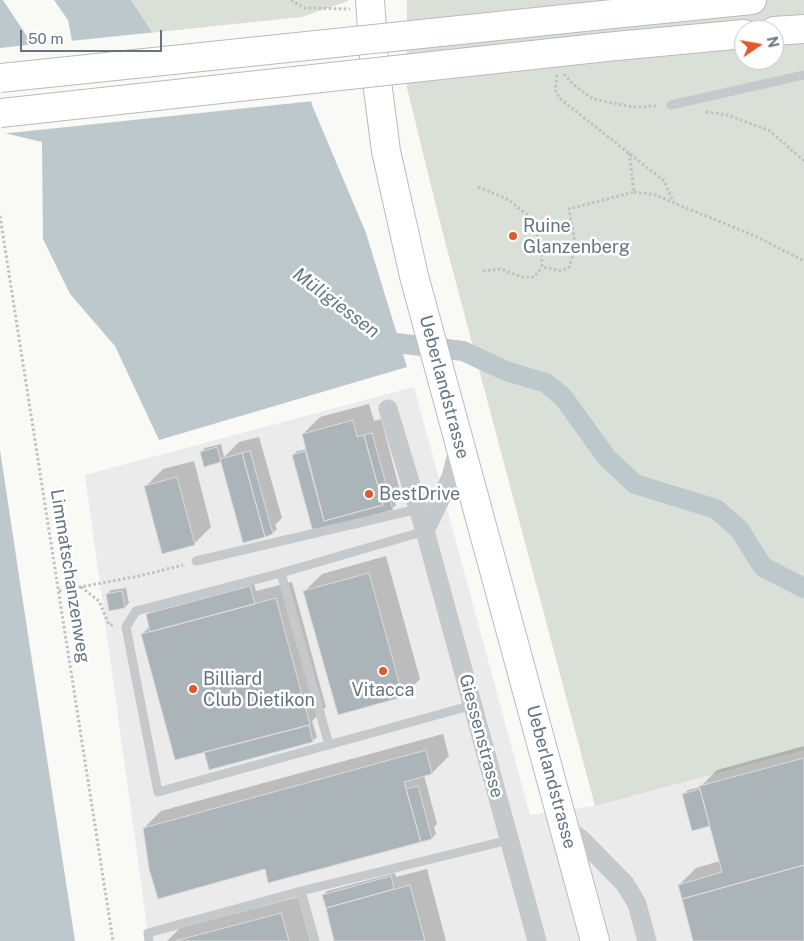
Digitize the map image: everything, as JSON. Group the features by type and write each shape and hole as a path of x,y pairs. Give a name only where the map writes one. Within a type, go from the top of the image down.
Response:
{"main road":[{"path":"0,78 752,0"},
{"name":"Ueberlandstrasse","path":"361,4 374,58 386,151 422,307 595,941"},
{"path":"784,30 804,29"},
{"path":"0,113 606,47 734,35"}],"street":[{"name":"Giessenstrasse","path":"388,409 425,532 537,941"},
{"path":"425,532 451,477 459,445"},
{"path":"564,826 582,840 621,879 632,893 637,904 646,941"}],"lane":[{"path":"671,105 804,74"},
{"path":"196,562 418,509"},
{"path":"425,532 281,573 136,611 126,628 158,792 473,705"},
{"path":"281,573 329,745"},
{"path":"149,941 148,933 301,891 509,840"},
{"path":"301,891 315,941"}],"path":[{"path":"291,0 304,8 332,9 361,4"},
{"path":"671,105 632,107 593,99 574,85 560,68 554,81 559,98 664,181 674,202"},
{"path":"728,115 770,131 804,161"},
{"path":"629,152 634,192"},
{"path":"478,186 509,200 532,219 541,246 542,267 534,277 521,277 501,269 483,271"},
{"path":"542,267 561,271 569,267 576,247 569,209 634,192 656,195 674,202 755,236 804,261"},
{"name":"Limmatschanzenweg","path":"0,216 113,941"},
{"path":"59,590 139,576 196,562"},
{"path":"81,587 99,601 110,625 126,628"}],"shaded area":[{"path":"131,0 348,1 299,18 152,32"},
{"path":"407,0 804,0 804,750 595,806 442,230 407,88"},
{"path":"414,387 530,815 595,806 804,750 804,941 149,941 85,475"}],"water":[{"path":"0,0 3,0 40,56 46,81 79,78 68,20 54,0 131,0 152,32 299,18 312,105 366,233 407,367 159,440 115,346 70,294 43,239 42,142 0,132"},
{"path":"0,450 23,602 75,941 0,941"}],"pier":[{"path":"302,17 314,101 0,134 0,48 36,44 43,56 48,79 76,76 70,41"}],"building":[{"path":"353,420 357,437 364,435 383,505 324,521 302,434"},
{"path":"372,433 393,510 313,532 292,455 305,451 324,521 383,505 364,435"},
{"path":"217,447 221,462 204,467 200,452"},
{"path":"250,451 273,534 265,537 242,453"},
{"path":"242,453 265,537 243,543 220,459"},
{"path":"177,477 195,545 162,554 144,486"},
{"path":"369,573 403,697 338,715 303,591"},
{"path":"250,586 255,604 150,632 146,614"},
{"path":"122,591 125,608 109,611 106,594"},
{"path":"276,598 310,725 175,760 141,634"},
{"path":"309,725 313,742 209,770 204,752"},
{"path":"426,750 432,774 404,782 421,842 268,883 265,869 158,899 149,869 143,828"},
{"path":"804,758 804,865 682,899 678,885 722,872 699,786"},
{"path":"418,786 432,839 421,842 406,789"},
{"path":"700,789 710,826 692,831 682,794"},
{"path":"804,865 804,941 693,941 682,899"},
{"path":"391,876 394,889 326,908 322,895"},
{"path":"410,885 425,941 334,941 326,908"},
{"path":"281,913 289,941 175,941"}],"waterway":[{"name":"Müligiessen","path":"375,332 388,342 463,351 506,371 546,383 563,397 607,458 635,484 716,509 739,529 763,567 804,588"}],"place":[{"name":"Ruine Glanzenberg","path":"513,236"},
{"name":"BestDrive","path":"369,494"},
{"name":"Vitacca","path":"383,671"},
{"name":"Billiard Club Dietikon","path":"193,689"}]}
